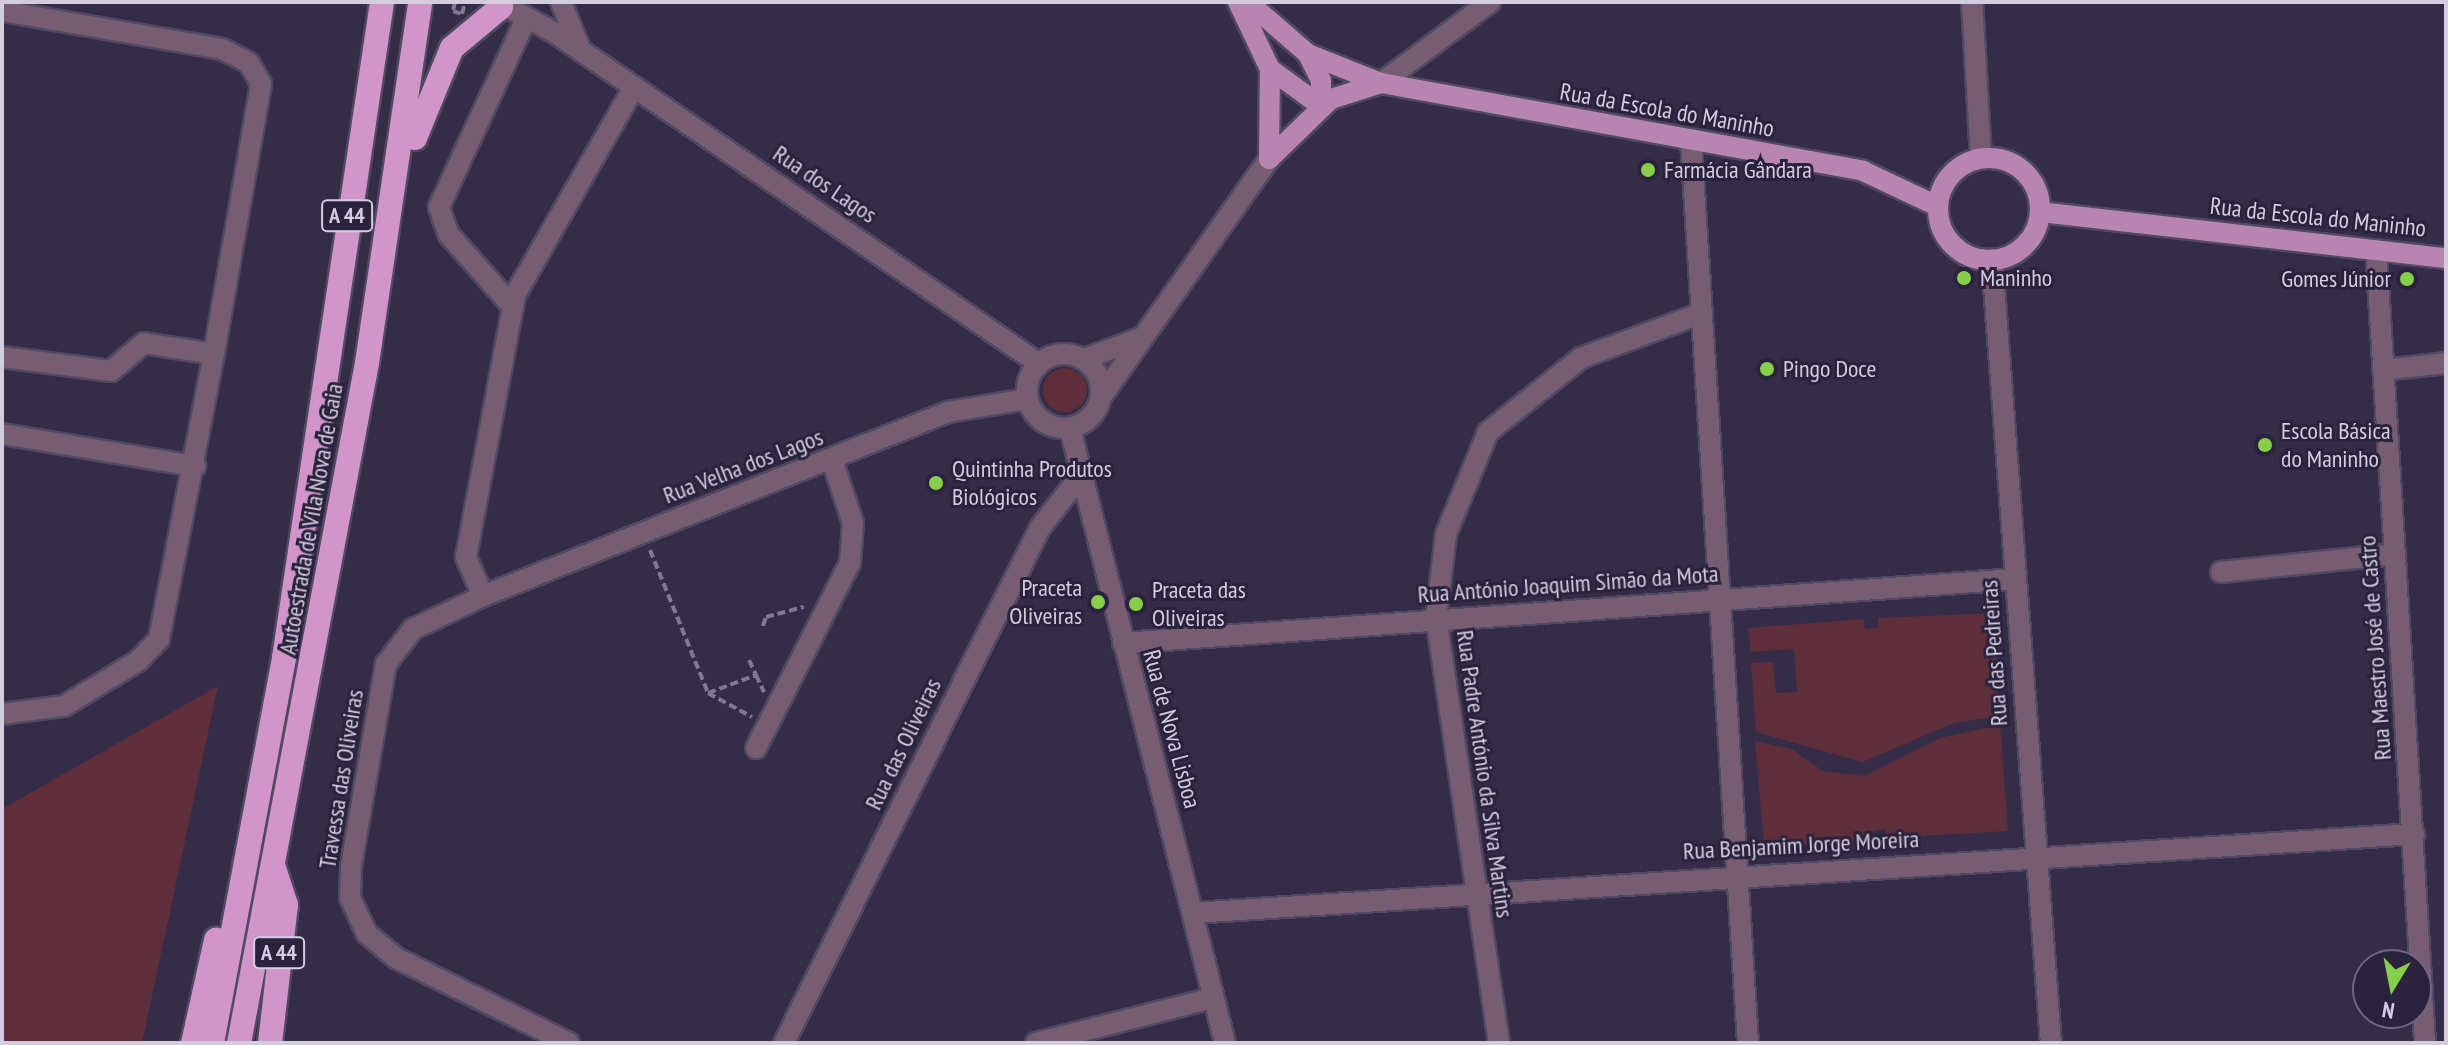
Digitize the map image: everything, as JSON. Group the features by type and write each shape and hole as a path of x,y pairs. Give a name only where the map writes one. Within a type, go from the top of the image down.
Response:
{"highway":[{"name":"Autoestrada de Vila Nova de Gaia","path":"212,1043 284,658 382,2"},
{"name":"Autoestrada de Vila Nova de Gaia","path":"239,1043 367,363 420,2"},
{"path":"367,363 381,346 436,2"},
{"path":"415,138 452,48 499,5"},
{"name":"A 44","path":"270,1043 286,905 273,865"},
{"path":"193,1043 219,925 237,912"}],"main road":[{"path":"1238,2 1270,69 1269,159"},
{"path":"1248,2 1308,54 1321,81 1321,106"},
{"name":"Rua da Escola do Maninho","path":"1308,54 1381,83 1863,171 1937,206"},
{"path":"1270,69 1321,106"},
{"path":"1269,159 1321,106 1381,83"},
{"path":"1981,158 2020,167 2038,192 2040,212 2029,241 1992,259 1952,244 1937,206 1952,173 1981,158"},
{"name":"Rua da Escola do Maninho","path":"2040,212 2446,258"}],"street":[{"path":"561,2 581,51"},
{"path":"1381,83 1490,2"},
{"path":"1972,2 1981,158"},
{"name":"Rua dos Lagos","path":"499,5 581,51 1038,363"},
{"path":"2,11 222,49 256,71 261,84 195,466 159,639 138,661 64,706 2,714"},
{"path":"513,307 449,235 439,207 526,19"},
{"path":"483,596 466,557 513,307 547,232 634,87"},
{"path":"1691,142 1717,600 1748,1043"},
{"path":"1101,397 1095,369 1084,359 1056,353 1038,363 1027,399 1043,423 1070,428 1085,422 1269,159"},
{"name":"Rua Maestro José de Castro","path":"2376,250 2425,1043"},
{"name":"Rua das Pedreiras","path":"1992,259 2033,858 2051,1043"},
{"name":"Rua Padre António da Silva Martins","path":"1499,1043 1436,618 1446,534 1488,432 1581,358 1702,313"},
{"path":"1084,359 1143,337"},
{"path":"2,357 111,371 144,343 214,354"},
{"path":"2383,370 2446,363"},
{"name":"Rua Velha dos Lagos","path":"483,596 948,412 1027,399"},
{"name":"Rua de Nova Lisboa","path":"1070,428 1225,1043"},
{"path":"2,434 195,466"},
{"path":"756,748 830,601 855,537 832,460"},
{"name":"Rua das Oliveiras","path":"784,1043 1040,528 1081,475"},
{"path":"2221,572 2395,554"},
{"name":"Rua António Joaquim Simão da Mota","path":"1123,643 1436,618 2016,579"},
{"name":"Travessa das Oliveiras","path":"483,596 413,629 386,664 350,898 367,934 396,958 569,1043"},
{"name":"Rua Benjamim Jorge Moreira","path":"1193,913 1475,891 2414,834"},
{"path":"1036,1043 1081,1038 1213,998"}],"path":[{"path":"455,2 453,11 462,14 465,2"},
{"path":"643,534 708,693 770,719"},
{"path":"763,626 766,617 830,601"},
{"path":"749,660 770,719"},
{"path":"708,693 756,675"}],"shaded area":[{"path":"1065,368 1080,375 1087,390 1080,405 1065,412 1050,405 1043,390 1050,375"},
{"path":"1994,613 2000,716 1954,723 1862,762 1756,732 1751,663 1773,662 1776,693 1797,692 1794,649 1751,652 1748,628 1864,619 1865,629 1879,627 1878,618"},
{"path":"218,686 142,1043 2,1043 2,809"},
{"path":"2000,725 2008,831 1886,838 1885,829 1871,832 1872,841 1764,845 1755,741 1792,749 1823,771 1864,776 1940,738"}],"place":[{"name":"Farmácia Gândara","path":"1648,170"},
{"name":"Maninho","path":"1964,278"},
{"name":"Gomes Júnior","path":"2407,279"},
{"name":"Pingo Doce","path":"1767,369"},
{"name":"Escola Básica do Maninho","path":"2265,445"},
{"name":"Quintinha Produtos Biológicos","path":"936,483"},
{"name":"Praceta Oliveiras","path":"1098,602"},
{"name":"Praceta das Oliveiras","path":"1136,604"}]}
